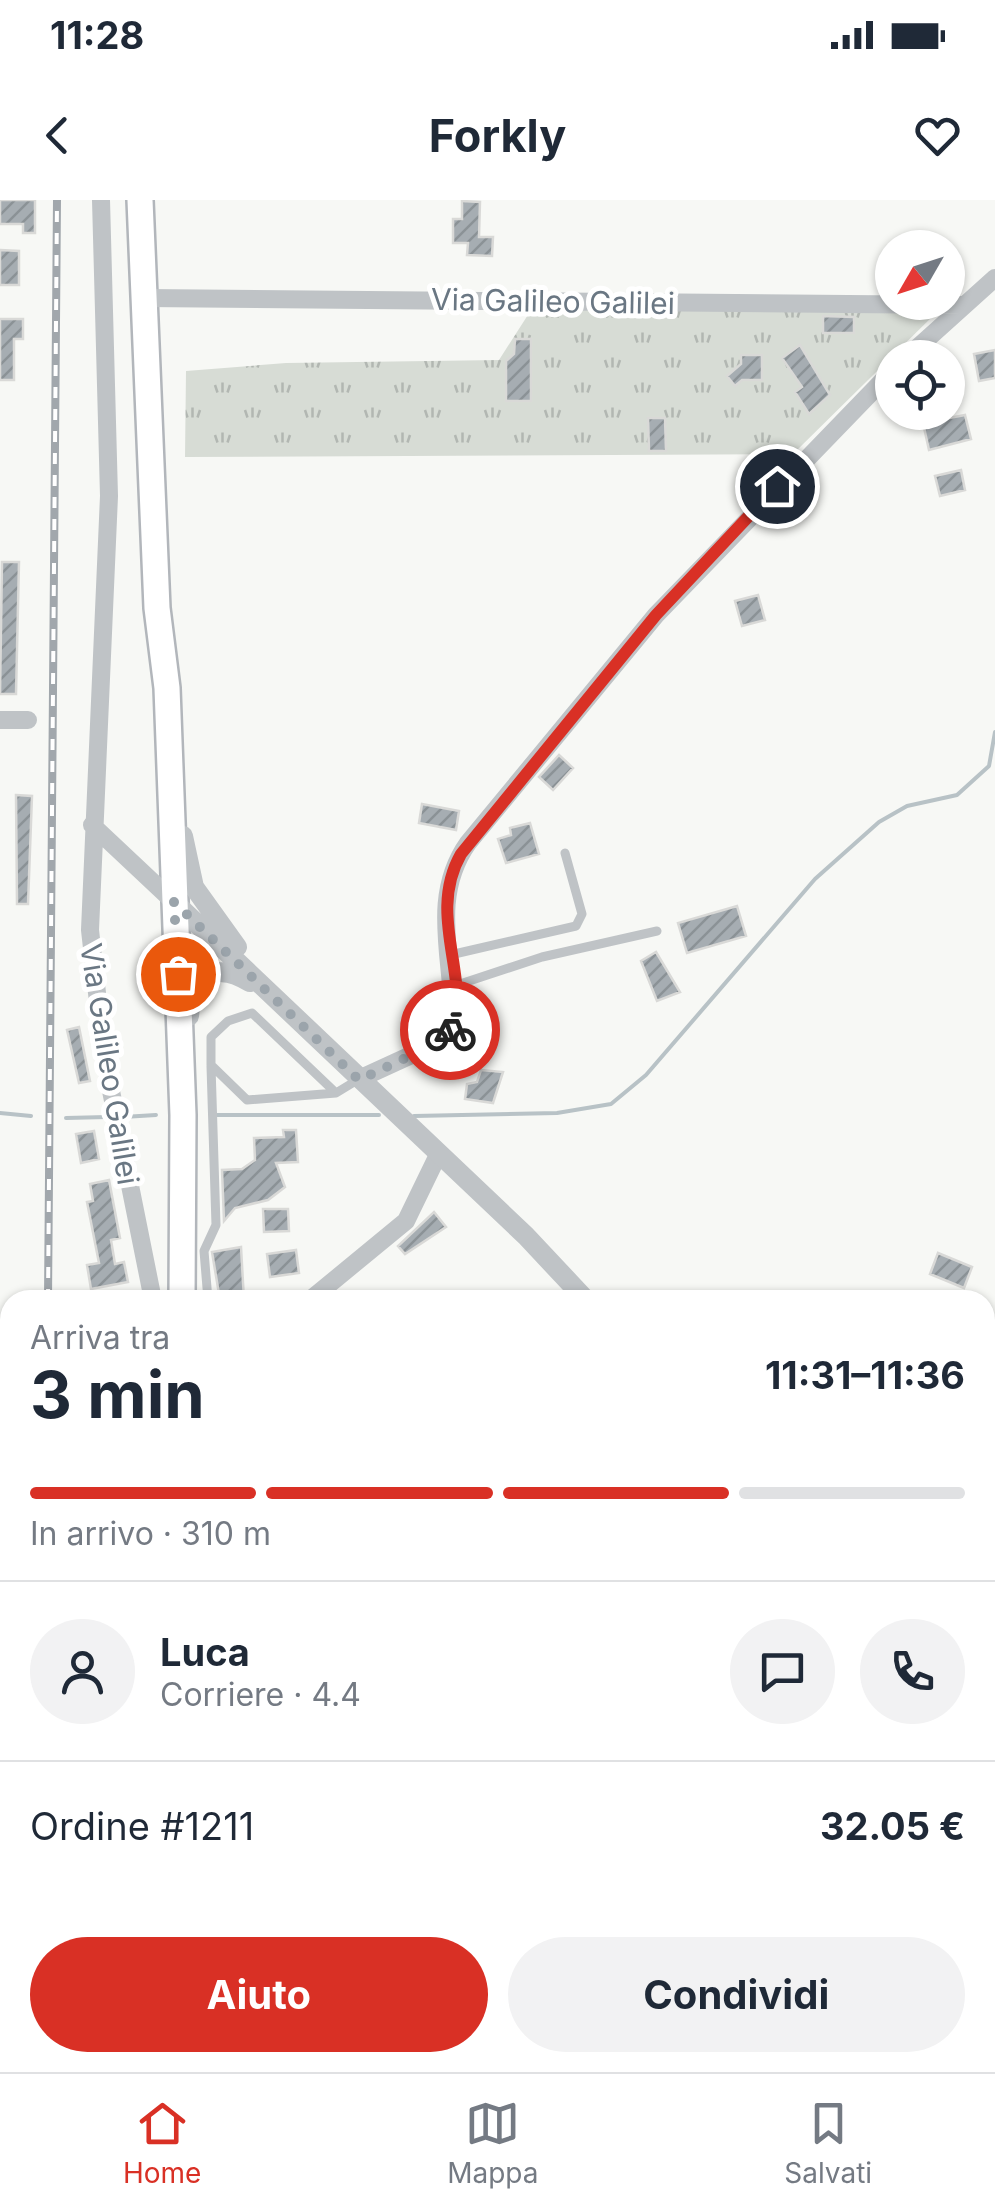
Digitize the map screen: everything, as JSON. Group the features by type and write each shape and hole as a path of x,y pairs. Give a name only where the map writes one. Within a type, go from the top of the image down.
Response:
{"main road":[{"name":"Via Galileo Galilei","path":"140,200 155,573 166,688 183,1116 182,1290"}],"street":[{"name":"Via Galileo Galilei","path":"100,200 109,496 90,930 104,1056 151,1290"},
{"path":"965,302 995,278"},
{"name":"Via Galileo Galilei","path":"144,298 875,303"},
{"path":"925,340 945,320"},
{"path":"359,1080 447,1035 453,1024 446,889 468,844 656,615 875,389"},
{"path":"166,688 179,726 184,856 194,887 265,990"},
{"path":"0,720 28,720"},
{"path":"92,825 576,1290"},
{"path":"183,1116 192,1082 192,988 217,970 232,971 265,990"},
{"path":"322,1290 406,1220 438,1155"}],"lane":[{"path":"450,955 576,926 582,914 565,853"},
{"path":"454,986 542,957 657,931"},
{"path":"207,1290 204,1251 216,1224 210,1037 228,1021 252,1013 336,1093"},
{"path":"210,1066 247,1100 336,1093 359,1080"}],"green space":[{"path":"533,307 875,311 875,320 929,320 909,340 875,340 875,373 793,454 185,457 186,371 286,363 499,360"}],"building":[{"path":"0,200 35,200 35,233 23,233 23,224 0,224"},
{"path":"462,201 480,202 479,237 493,237 492,256 467,255 468,243 453,243 453,219 462,219"},
{"path":"0,250 19,251 19,285 0,285"},
{"path":"823,316 854,317 854,333 823,333"},
{"path":"0,319 23,319 23,339 14,339 14,380 0,380"},
{"path":"515,339 531,339 531,401 506,401 506,361 514,354"},
{"path":"800,345 830,395 809,414 795,392 802,387 782,358"},
{"path":"995,350 995,378 979,381 974,354"},
{"path":"741,355 762,355 762,380 742,380 735,386 727,376 741,364"},
{"path":"965,415 971,439 929,450 925,430 965,430"},
{"path":"648,418 665,418 666,451 649,451"},
{"path":"961,470 965,490 940,496 935,476"},
{"path":"2,562 19,562 16,694 0,694"},
{"path":"758,595 765,620 742,626 735,601"},
{"path":"559,755 573,768 553,790 539,777"},
{"path":"16,795 32,796 28,904 17,904"},
{"path":"422,804 459,811 456,830 419,823"},
{"path":"530,823 539,854 506,863 498,839 511,835 510,828"},
{"path":"737,906 746,936 687,953 678,923"},
{"path":"656,952 680,992 657,1001 641,961"},
{"path":"79,1027 90,1081 79,1083 67,1030"},
{"path":"481,1070 503,1072 493,1103 465,1099 467,1084 477,1082"},
{"path":"283,1130 296,1130 298,1162 276,1163 285,1187 268,1200 235,1208 224,1221 222,1170 242,1169 255,1160 254,1138 284,1137"},
{"path":"94,1131 99,1159 81,1163 76,1134"},
{"path":"109,1180 120,1238 111,1240 115,1264 124,1262 128,1282 91,1289 87,1265 99,1263 87,1202 93,1201 90,1184"},
{"path":"263,1209 288,1209 289,1231 264,1232"},
{"path":"434,1212 446,1227 405,1254 398,1246"},
{"path":"241,1247 243,1290 218,1290 212,1252"},
{"path":"296,1250 299,1273 270,1277 267,1254"},
{"path":"938,1253 972,1267 964,1288 930,1274"}],"waterway":[{"path":"414,1116 557,1113 611,1104 646,1075 815,879 879,822 907,806 957,795 989,766 995,732"},
{"path":"0,1113 31,1116"},
{"path":"123,1117 156,1115"},
{"path":"216,1115 379,1115"},
{"path":"66,1118 107,1117"}],"railway":[{"path":"48,1290 57,200"}],"way so far":[{"path":"178,974 174,902 359,1080 431,1046 450,1030"}],"route":[{"path":"450,1030 454,986 444,902 461,854 656,615 777,486"}]}
